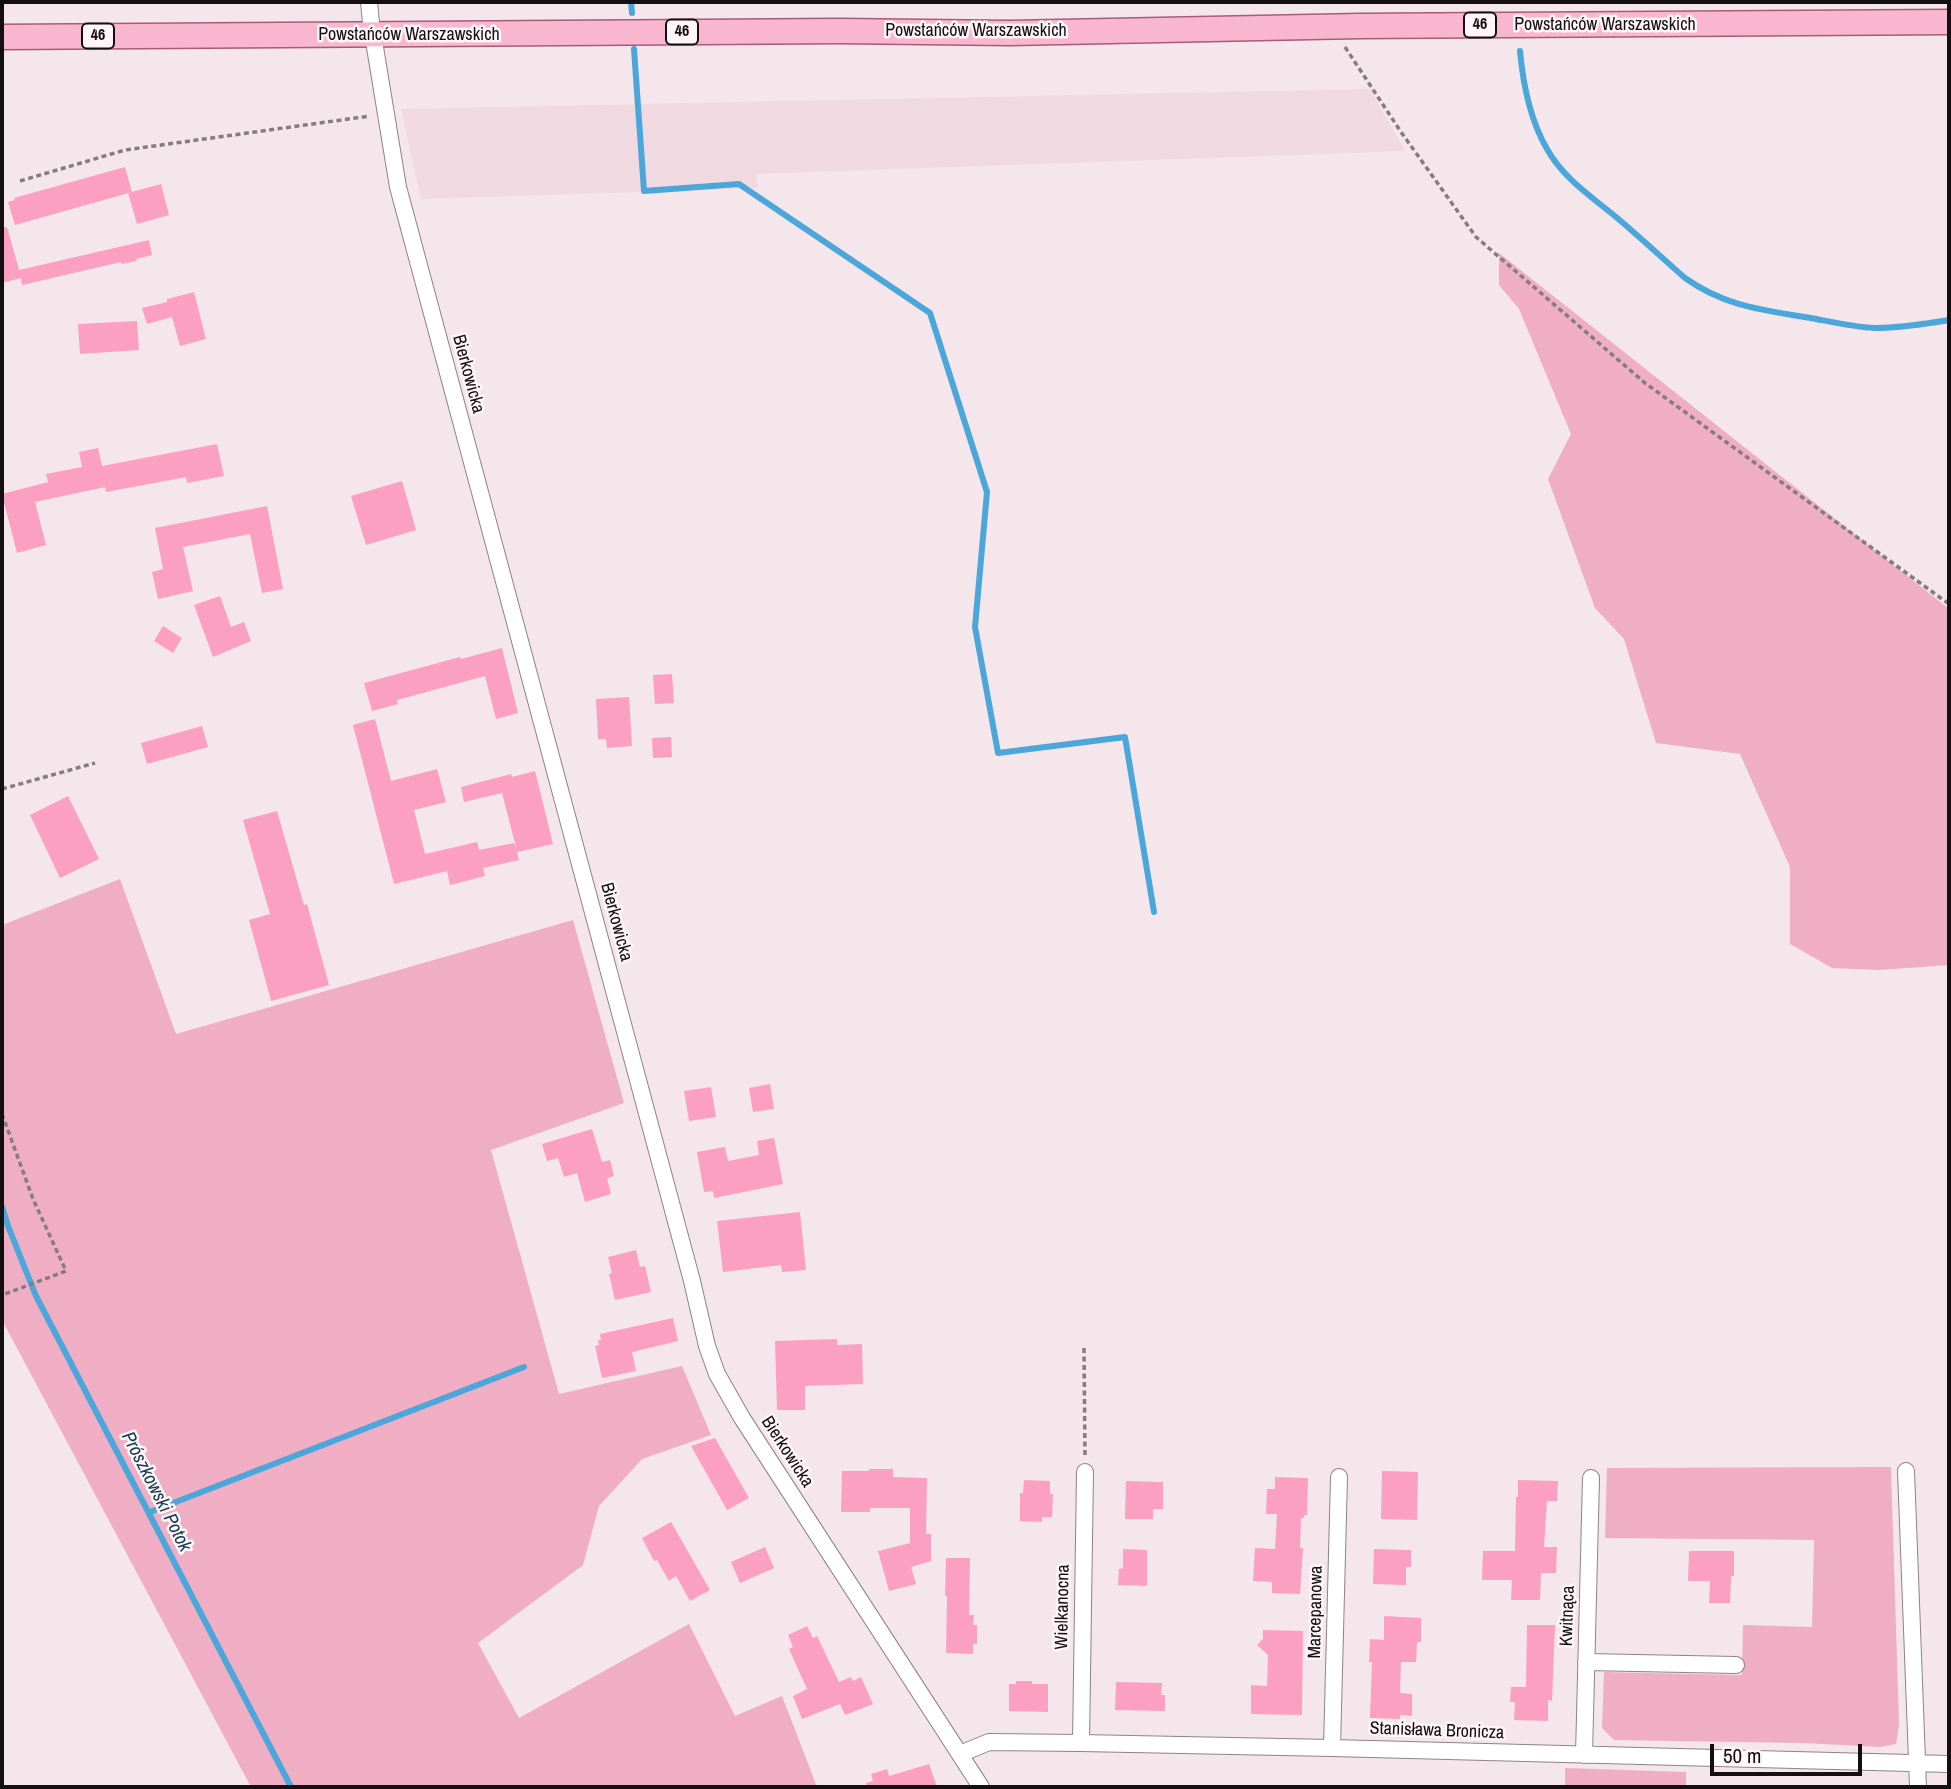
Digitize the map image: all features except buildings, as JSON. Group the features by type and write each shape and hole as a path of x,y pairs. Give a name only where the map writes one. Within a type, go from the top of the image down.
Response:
{"main road":[{"name":"Powstańców Warszawskich","path":"2,37 839,31 1010,33 1334,27 1949,22"}],"street":[{"name":"Bierkowicka","path":"369,2 398,187 692,1281 707,1346 717,1374 742,1418 981,1787"},
{"path":"1906,1471 1918,1787"},
{"name":"Wielkanocna","path":"1081,1743 1085,1472"},
{"name":"Marcepanowa","path":"1332,1748 1339,1478"},
{"name":"Kwitnąca","path":"1584,1755 1591,1478"},
{"path":"1586,1662 1736,1665"},
{"name":"Stanisława Bronicza","path":"960,1754 989,1742 1949,1764"}],"path":[{"path":"1334,27 1401,132 1476,237 1645,383 1949,604"},
{"path":"20,181 125,150 386,114"},
{"path":"2,789 94,763"},
{"path":"2,1114 33,1199 66,1270 2,1295"},
{"path":"1084,1348 1085,1472"}],"shaded area":[{"path":"1370,89 1405,151 756,174 758,188 421,199 401,109"},
{"path":"1499,253 1949,609 1949,965 1879,970 1832,968 1790,944 1790,867 1740,754 1656,743 1624,639 1595,608 1548,479 1571,434 1519,309 1499,285"},
{"path":"120,879 176,1034 573,920 624,1103 491,1150 559,1394 682,1366 711,1435 642,1459 599,1506 583,1565 478,1643 519,1718 689,1624 735,1716 782,1696 817,1787 251,1787 2,1320 2,925"},
{"path":"1891,1467 1899,1725 1896,1744 1880,1747 1614,1740 1602,1728 1604,1672 1742,1675 1743,1625 1812,1627 1814,1540 1605,1538 1607,1468"},
{"path":"1565,1768 1686,1772 1686,1787 1565,1787"}],"waterway":[{"path":"631,2 632,13"},
{"path":"634,49 644,191 739,184 930,313 987,492 975,627 998,753 1125,737 1154,912"},
{"path":"1520,51 1525,89 1532,114 1541,138 1561,169 1685,278 1700,288 1745,306 1859,327 1894,327 1949,320"},
{"name":"Prószkowski Potok","path":"2,1207 36,1296 291,1787"},
{"path":"150,1512 524,1367"}]}
